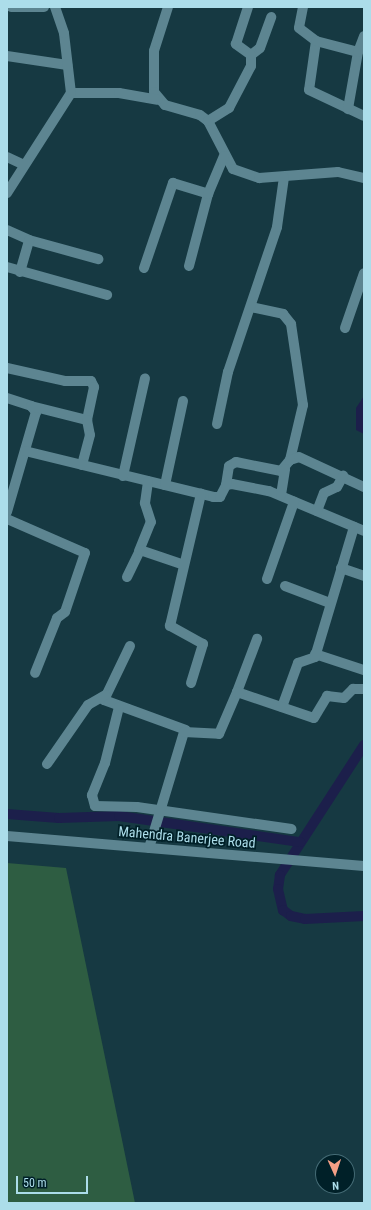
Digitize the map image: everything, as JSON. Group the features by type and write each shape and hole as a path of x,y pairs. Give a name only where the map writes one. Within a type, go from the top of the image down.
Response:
{"street":[{"path":"11,7 44,7"},
{"path":"7,193 71,93 64,33 55,7"},
{"path":"157,100 153,74 154,51 168,7"},
{"path":"248,7 236,44 251,55"},
{"path":"303,7 299,28 316,41 358,52"},
{"path":"251,55 260,48 271,17"},
{"path":"348,109 358,52 364,36"},
{"path":"316,41 309,90 364,116"},
{"path":"208,121 234,102 251,66 251,55"},
{"path":"7,56 67,65"},
{"path":"71,93 119,93 157,100 208,121 224,156 246,176 284,177 338,172 364,178"},
{"path":"189,266 208,194 224,156"},
{"path":"7,157 24,165"},
{"path":"217,424 228,372 277,227 285,191 284,177"},
{"path":"144,268 174,183 208,194"},
{"path":"7,230 29,240 98,259"},
{"path":"20,272 29,240"},
{"path":"7,267 20,272 107,294"},
{"path":"344,328 364,272"},
{"path":"251,307 283,314 291,324 304,405 281,495"},
{"path":"7,368 65,381 91,381 94,386 87,420 90,434 82,465"},
{"path":"124,476 145,378"},
{"path":"7,398 31,406 87,420"},
{"path":"165,485 183,401"},
{"path":"7,512 35,421 36,412 31,406"},
{"path":"26,451 201,494 220,496 226,485 229,466 236,462 276,471 299,457 364,487"},
{"path":"317,511 324,494 337,487 342,476"},
{"path":"127,577 151,522 145,503 148,481"},
{"path":"226,485 281,495 294,502 364,531"},
{"path":"191,683 202,644 170,626 201,494"},
{"path":"267,578 294,502"},
{"path":"7,519 85,553 65,612 57,618 35,673"},
{"path":"282,707 298,663 314,659 316,654 330,603 354,527"},
{"path":"139,551 184,565"},
{"path":"341,568 364,576"},
{"path":"285,586 330,603"},
{"path":"130,646 105,695 104,700 186,730 219,734 257,639"},
{"path":"316,654 364,670"},
{"path":"237,692 314,718 327,696 344,698 353,689 364,689"},
{"path":"47,764 88,705 105,695"},
{"path":"120,707 105,763 92,795 94,804 291,829"},
{"path":"149,848 186,730"},
{"name":"Mahendra Banerjee Road","path":"7,836 364,866"}],"green space":[{"path":"7,863 66,868 135,1203 7,1203"}],"shaded area":[{"path":"364,396 364,434 356,430 356,408"}],"waterway":[{"path":"364,745 280,875 278,889 283,910 291,916 305,919 364,916"},
{"path":"7,814 59,818 119,816 300,842"}]}
